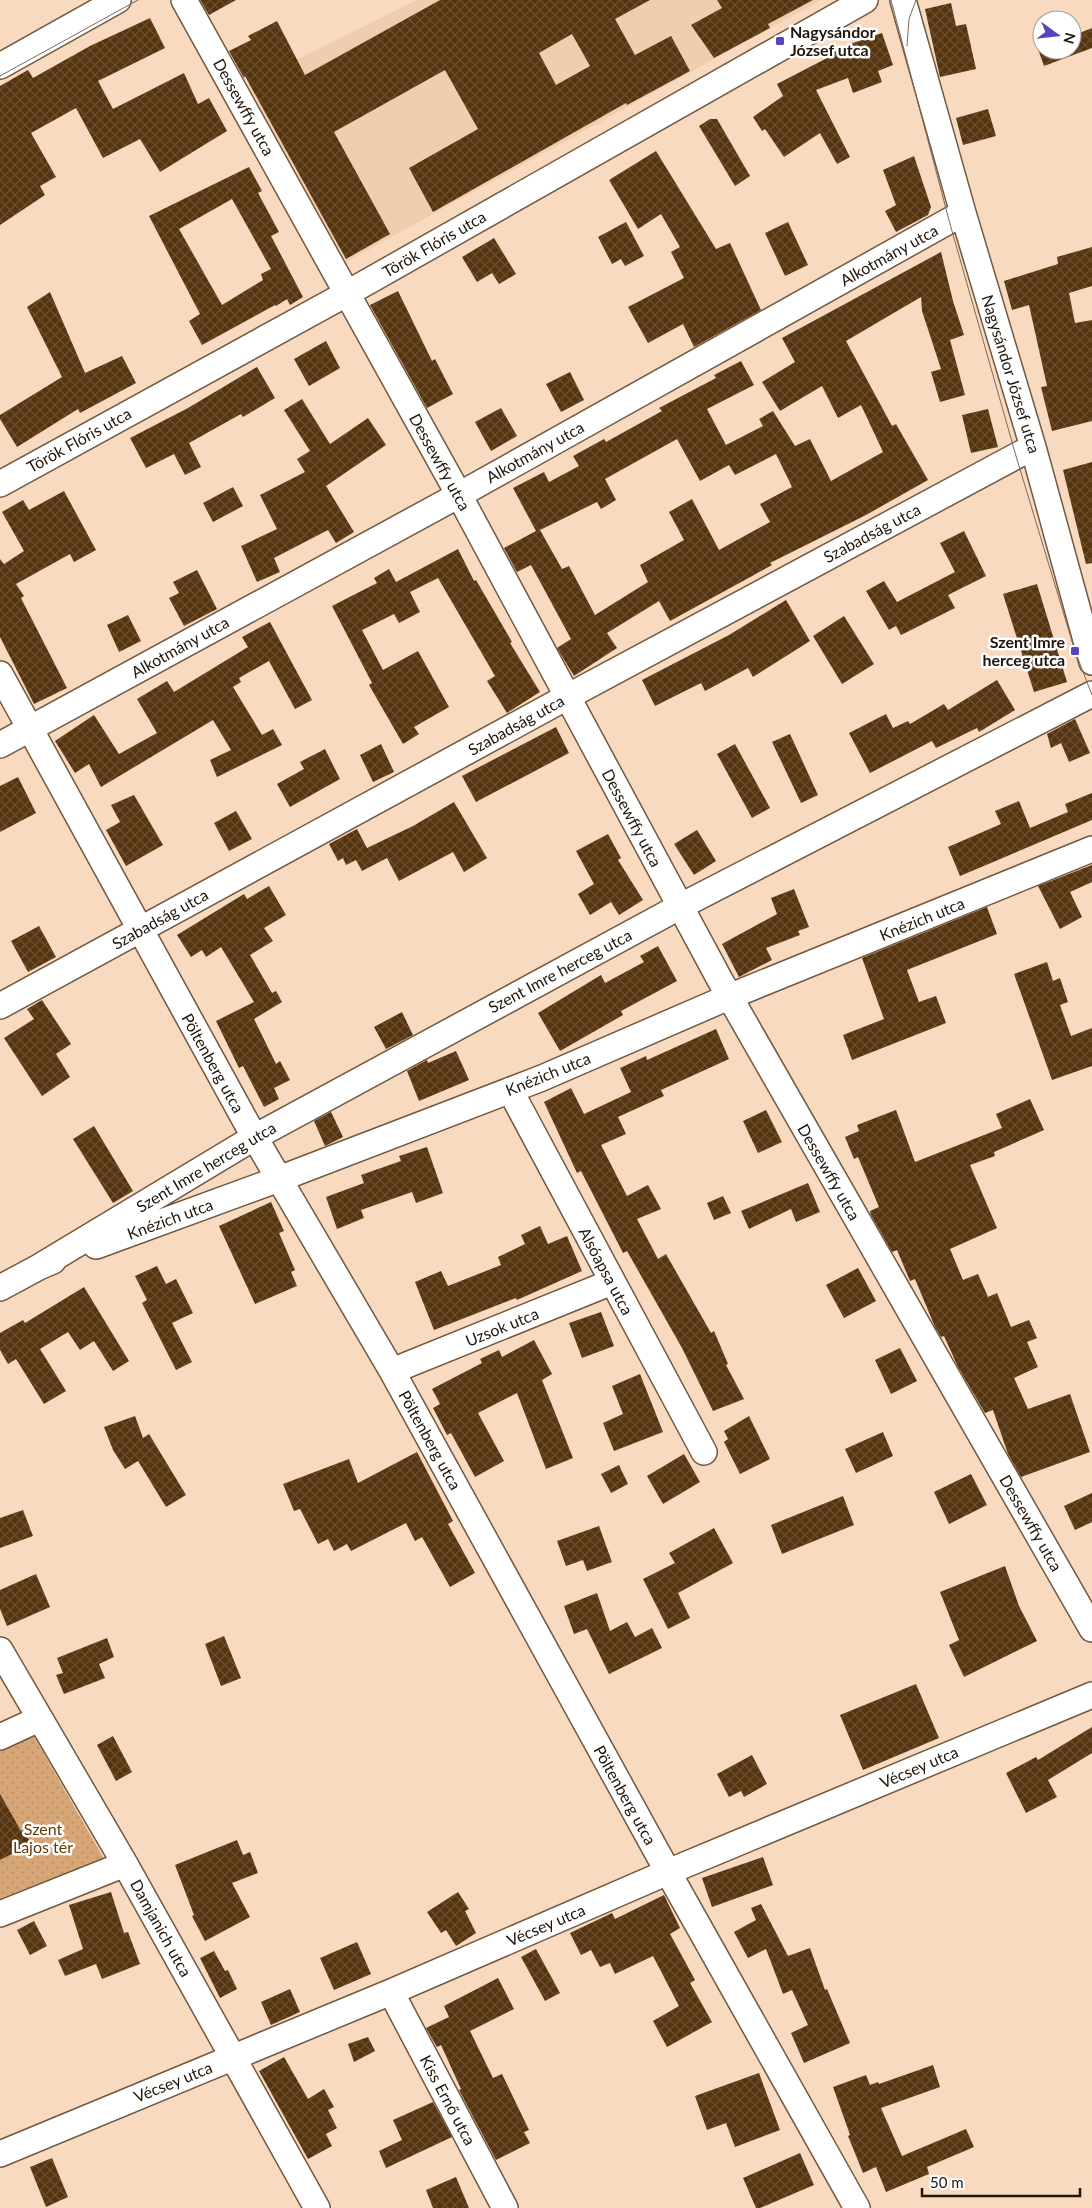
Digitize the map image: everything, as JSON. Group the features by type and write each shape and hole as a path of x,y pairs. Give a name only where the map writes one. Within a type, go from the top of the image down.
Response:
{"street":[{"path":"0,66 118,0"},
{"name":"Dessewffy utca","path":"184,0 459,494 679,907 1092,1629"},
{"name":"Török Flóris utca","path":"0,484 346,294 865,0"},
{"name":"Nagysándor József utca","path":"903,0 963,214 1033,447 1092,662"},
{"name":"Alkotmány utca","path":"0,745 459,494 963,214"},
{"name":"Szabadság utca","path":"0,1006 567,697 1033,447"},
{"name":"Pöltenberg utca","path":"0,674 255,1137 392,1371 668,1872 857,2208"},
{"name":"Szent Imre herceg utca","path":"39,1267 255,1137 679,907 1092,694"},
{"name":"Knézich utca","path":"0,1288 39,1267 279,1179 510,1090 731,996 1092,849"},
{"name":"Alsóapsa utca","path":"510,1090 704,1452"},
{"name":"Uzsok utca","path":"392,1371 612,1282"},
{"name":"Damjanich utca","path":"0,1650 234,2057 317,2208"},
{"name":"Vécsey utca","path":"0,2154 391,1992 668,1872 1092,1696"},
{"path":"0,1737 39,1719"},
{"path":"0,1914 124,1864"},
{"name":"Kiss Ernő utca","path":"391,1992 505,2208"}],"shaded area":[{"path":"417,0 821,0 346,262 244,86"}],"green space":[{"name":"Szent Lajos tér","path":"31,1731 104,1859 0,1902 0,1745"}],"building":[{"path":"200,0 236,0 209,15"},
{"path":"440,0 650,0 615,19 635,55 671,36 690,71 627,105 626,103 433,212 409,168 478,129 445,70 334,132 390,234 346,259 245,76 244,78 229,51 251,40 248,36 277,21 305,75","holes":["572,34 590,66 556,85 539,53"]},
{"path":"717,0 813,0 768,24 770,28 714,58 691,25 722,8"},
{"path":"951,3 956,26 966,24 976,69 940,77 925,9"},
{"path":"150,18 165,48 98,81 113,109 184,73 198,104 209,98 227,131 160,172 140,139 103,158 76,108 31,133 56,177 40,186 45,195 0,225 0,86 28,70 33,78 90,46"},
{"path":"1092,28 1092,48 1082,52 1082,32"},
{"path":"882,33 893,65 878,71 882,82 853,93 848,78 816,90 850,157 837,164 820,133 784,157 765,129 762,131 753,117 783,96 777,84 829,57 827,52"},
{"path":"1042,60 1060,60 1044,66"},
{"path":"988,109 996,136 963,145 956,118"},
{"path":"710,119 717,119 750,176 735,186 699,126"},
{"path":"656,151 716,249 730,243 761,310 694,347 683,324 648,343 628,307 684,278 671,252 680,247 661,214 638,229 609,180"},
{"path":"914,156 931,207 928,215 896,232 885,211 896,205 883,170"},
{"path":"249,167 262,191 258,193 279,232 271,236 303,297 290,305 287,299 202,345 189,321 200,314 149,216","holes":["232,199 271,269 261,274 263,280 222,305 179,229"]},
{"path":"626,222 644,256 625,266 621,259 612,264 598,237"},
{"path":"788,222 808,265 785,276 765,233"},
{"path":"494,238 516,274 499,284 492,273 477,282 462,257"},
{"path":"1092,247 1092,286 1069,293 1075,323 1092,320 1092,421 1052,431 1041,387 1047,386 1029,305 1012,310 1004,281 1058,264 1057,257"},
{"path":"941,252 953,301 964,335 950,340 965,395 940,402 931,372 941,369 922,311 921,297 846,341 892,426 896,424 928,480 866,515 770,563 772,565 670,621 659,601 607,633 617,648 574,676 557,648 571,639 531,565 517,572 504,548 536,531 513,488 544,472 549,482 579,466 573,456 604,439 606,442 662,411 659,408 716,378 714,375 741,361 754,385 707,409 726,445 763,426 759,419 773,411 795,446 810,439 831,481 883,452 861,405 838,418 822,386 780,411 762,382 795,362 782,338","holes":["677,439 700,481 729,465 735,475 776,454 792,487 760,504 770,522 719,550 692,499 669,512 684,540 640,565 648,582 595,615 569,566 562,569 540,530 597,502 601,509 616,500 605,479"]},
{"path":"398,291 432,361 435,359 453,394 427,408 370,305"},
{"path":"50,292 85,373 122,356 136,383 80,413 78,409 17,447 0,419 0,415 62,377 27,307"},
{"path":"326,341 340,368 309,386 294,359"},
{"path":"257,367 275,398 243,417 241,414 189,443 201,467 185,475 174,454 146,468 130,438 188,408"},
{"path":"570,372 584,400 561,412 546,384"},
{"path":"302,399 330,444 368,418 386,445 326,486 354,532 336,543 328,530 274,558 280,572 257,582 241,546 277,529 260,495 305,472 297,459 310,451 284,410"},
{"path":"501,408 517,436 491,451 475,422"},
{"path":"988,409 998,447 971,453 962,415"},
{"path":"1092,462 1092,563 1086,564 1063,470"},
{"path":"233,487 243,506 213,522 203,503"},
{"path":"64,491 96,550 74,562 70,554 16,584 24,596 21,598 67,688 34,704 0,637 0,559 4,564 24,551 2,512 23,500 29,510"},
{"path":"964,531 986,576 948,595 955,608 901,635 896,626 889,630 866,591 884,581 897,602 955,572 940,543"},
{"path":"458,549 474,581 476,580 512,642 510,643 540,692 507,713 487,681 495,676 438,578 410,592 420,612 399,623 394,614 362,630 383,670 418,651 449,707 414,727 419,734 403,744 369,685 372,683 332,606 377,583 374,578 389,569 396,582"},
{"path":"197,570 217,609 184,626 169,598 179,593 173,582"},
{"path":"1037,584 1067,682 1034,692 1003,594"},
{"path":"786,600 810,641 753,677 748,668 705,691 701,683 655,706 642,680 729,635"},
{"path":"128,615 141,641 119,652 107,625"},
{"path":"844,616 874,664 842,684 813,636"},
{"path":"270,622 312,700 295,709 269,661 239,678 241,682 233,687 262,735 273,729 282,745 217,777 210,760 231,750 213,720 101,787 89,764 75,773 55,741 94,715 119,754 157,733 137,699 167,681 174,692 248,647 242,637"},
{"path":"997,680 1015,710 979,732 977,728 936,748 932,741 870,773 849,733 886,714 893,728 908,721 910,724 944,704 948,710"},
{"path":"1075,719 1090,753 1069,762 1061,743 1051,748 1047,734"},
{"path":"556,727 569,753 476,802 462,776"},
{"path":"790,734 818,795 801,803 772,742"},
{"path":"381,744 394,772 373,782 360,755"},
{"path":"735,744 770,808 752,818 717,754"},
{"path":"325,749 340,779 290,807 277,784 304,769 300,762"},
{"path":"18,777 36,813 0,832 0,786"},
{"path":"1092,793 1092,820 960,876 948,847 1001,824 995,811 1019,801 1030,828 1068,812 1065,804"},
{"path":"134,795 163,845 126,866 106,830 120,822 111,805"},
{"path":"454,802 487,858 464,872 453,852 399,881 387,858 362,871 356,860 346,865 343,858 338,861 329,844 357,829 367,848 413,826"},
{"path":"236,811 252,839 229,851 214,823"},
{"path":"697,830 716,861 694,875 674,844"},
{"path":"608,834 621,858 618,860 643,900 619,915 611,902 590,915 578,894 594,884 576,851"},
{"path":"1092,865 1092,882 1070,892 1082,917 1060,929 1038,886"},
{"path":"269,886 286,915 264,928 273,941 250,955 272,993 276,991 282,1002 254,1019 276,1064 280,1061 290,1080 274,1088 279,1099 264,1107 243,1066 239,1068 216,1021 254,1002 221,947 206,957 202,950 191,957 177,935 244,894 247,899"},
{"path":"794,889 809,927 798,931 800,935 766,948 772,960 739,977 722,944 777,914 771,898"},
{"path":"987,907 997,934 907,970 919,1002 936,996 946,1023 852,1060 843,1035 884,1019 862,958"},
{"path":"39,926 56,957 28,972 11,941"},
{"path":"658,946 677,981 621,1011 623,1015 560,1051 538,1013 601,975 605,983 644,962 640,956"},
{"path":"1047,962 1053,981 1060,978 1068,1002 1060,1005 1071,1036 1092,1028 1092,1066 1052,1080 1014,974"},
{"path":"42,1000 71,1044 56,1054 70,1077 42,1096 4,1038 34,1019 27,1009"},
{"path":"402,1012 413,1035 386,1049 374,1027"},
{"path":"716,1029 729,1059 661,1090 664,1096 618,1117 626,1134 601,1145 627,1196 648,1185 661,1209 637,1219 658,1259 666,1254 711,1333 714,1331 728,1364 726,1365 744,1399 713,1411 682,1348 627,1251 623,1253 581,1171 577,1173 544,1102 571,1088 584,1114 631,1092 620,1068 646,1056 647,1060"},
{"path":"456,1051 469,1080 419,1101 407,1071 427,1060 428,1063"},
{"path":"1030,1099 1044,1130 994,1152 995,1156 970,1165 997,1228 950,1249 963,1280 978,1274 988,1297 997,1293 1011,1327 1029,1320 1037,1338 1027,1342 1038,1367 1014,1378 1028,1409 1070,1394 1090,1452 1021,1477 1008,1454 993,1410 985,1413 958,1367 944,1336 941,1337 935,1327 915,1279 910,1281 897,1250 892,1252 871,1215 870,1211 879,1207 858,1157 854,1159 845,1137 859,1131 857,1125 896,1110 915,1162 1002,1128 996,1114"},
{"path":"766,1110 782,1142 758,1153 743,1121"},
{"path":"331,1112 343,1137 325,1146 314,1121"},
{"path":"94,1126 133,1191 113,1203 73,1139"},
{"path":"427,1147 443,1193 416,1203 412,1192 361,1210 364,1218 337,1229 326,1197 364,1183 361,1175 401,1161 399,1156"},
{"path":"808,1183 820,1212 796,1222 791,1209 749,1229 741,1211"},
{"path":"723,1196 731,1213 714,1220 707,1203"},
{"path":"271,1202 284,1231 279,1233 295,1270 291,1272 297,1286 255,1304 219,1226"},
{"path":"540,1226 548,1244 567,1236 582,1271 517,1300 516,1298 434,1330 415,1282 441,1271 448,1286 501,1265 498,1257 525,1244 521,1235"},
{"path":"157,1266 166,1284 176,1279 193,1313 172,1323 192,1362 176,1370 142,1303 147,1300 135,1276"},
{"path":"858,1268 876,1301 844,1318 826,1285"},
{"path":"84,1287 129,1361 113,1371 94,1341 80,1350 68,1332 40,1349 66,1391 44,1404 16,1359 8,1364 0,1350 0,1333 23,1320 25,1323"},
{"path":"601,1312 614,1346 582,1358 569,1323"},
{"path":"534,1340 552,1374 542,1380 573,1458 546,1469 517,1393 478,1413 504,1461 475,1477 451,1433 447,1435 433,1408 440,1404 432,1389 482,1363 480,1359 499,1350 502,1357"},
{"path":"900,1348 917,1381 891,1394 875,1360"},
{"path":"640,1374 663,1432 614,1451 603,1423 623,1414 612,1386"},
{"path":"135,1416 143,1438 149,1434 186,1495 166,1507 138,1461 125,1469 113,1450 104,1427"},
{"path":"749,1416 770,1459 740,1474 724,1442 728,1439 724,1431"},
{"path":"883,1432 893,1456 856,1473 845,1449"},
{"path":"417,1452 453,1521 448,1524 475,1573 450,1587 422,1537 415,1541 406,1523 351,1551 347,1544 334,1551 328,1539 318,1544 300,1509 294,1511 283,1484 349,1459 358,1483"},
{"path":"684,1454 700,1482 663,1504 647,1476"},
{"path":"619,1465 628,1484 611,1493 601,1474"},
{"path":"971,1474 987,1505 949,1524 934,1492"},
{"path":"1092,1493 1092,1522 1075,1530 1064,1506"},
{"path":"843,1496 854,1525 782,1554 771,1525"},
{"path":"23,1510 33,1536 0,1548 0,1518"},
{"path":"599,1526 612,1562 587,1571 583,1560 566,1566 557,1541"},
{"path":"714,1528 733,1563 678,1593 690,1618 668,1629 643,1579 675,1563 669,1553"},
{"path":"1005,1566 1019,1606 1037,1641 964,1677 949,1645 959,1640 940,1592"},
{"path":"36,1574 50,1607 7,1626 0,1609 0,1590"},
{"path":"597,1593 610,1631 627,1622 635,1637 652,1628 662,1648 609,1674 587,1629 574,1634 564,1606"},
{"path":"224,1636 241,1678 221,1686 205,1644"},
{"path":"107,1638 114,1657 99,1664 105,1678 64,1694 56,1675 63,1673 57,1658"},
{"path":"916,1684 939,1738 863,1770 840,1715"},
{"path":"1092,1727 1092,1753 1048,1780 1057,1797 1026,1813 1006,1773 1036,1757 1038,1760"},
{"path":"113,1736 132,1772 116,1781 97,1745"},
{"path":"752,1755 767,1784 744,1797 741,1791 729,1797 717,1774"},
{"path":"0,1794 21,1831 24,1830 31,1844 0,1860"},
{"path":"237,1840 243,1855 250,1852 258,1873 232,1883 250,1917 205,1941 192,1916 194,1915 175,1865"},
{"path":"763,1857 773,1885 712,1907 702,1878"},
{"path":"111,1892 124,1933 128,1932 140,1964 102,1979 96,1964 65,1976 58,1960 83,1949 69,1905"},
{"path":"458,1892 469,1909 465,1911 476,1933 456,1946 446,1930 441,1933 427,1912"},
{"path":"664,1895 680,1928 670,1934 695,1980 690,1983 712,2022 667,2047 653,2021 679,2006 653,1956 615,1974 610,1963 600,1967 591,1950 581,1955 570,1933 612,1913 615,1919"},
{"path":"761,1904 788,1956 810,1948 825,1990 827,1989 850,2043 804,2063 791,2033 808,2025 792,1990 783,1994 766,1949 748,1958 734,1932 756,1920 751,1908"},
{"path":"34,1921 47,1946 30,1955 17,1930"},
{"path":"357,1942 371,1974 334,1990 320,1958"},
{"path":"536,1949 560,1993 545,2001 521,1957"},
{"path":"214,1951 225,1971 228,1970 237,1989 220,1998 200,1958"},
{"path":"498,1978 514,2009 470,2031 493,2078 502,2074 529,2130 524,2132 530,2143 496,2160 459,2090 461,2089 441,2045 437,2047 426,2028 449,2017 444,2006"},
{"path":"290,1989 300,2012 271,2025 261,2002"},
{"path":"368,2037 375,2051 354,2062 348,2044"},
{"path":"284,2057 308,2099 324,2089 334,2107 328,2110 337,2128 326,2134 332,2146 308,2159 259,2071"},
{"path":"933,2065 940,2087 881,2108 902,2156 966,2129 974,2147 927,2167 929,2174 886,2192 876,2167 863,2173 848,2136 850,2135 833,2087 866,2075 870,2085 878,2082 879,2084"},
{"path":"759,2073 780,2130 735,2147 726,2123 707,2130 695,2096"},
{"path":"433,2102 452,2137 386,2168 379,2151 402,2140 393,2120"},
{"path":"800,2153 814,2185 756,2208 743,2178"},
{"path":"52,2158 68,2197 46,2207 30,2167"},
{"path":"456,2177 469,2208 433,2208 426,2190"}],"tram line":[{"path":"0,76 138,0"},
{"path":"891,0 950,224 1016,456 1075,651 1092,695"},
{"path":"907,46 909,19 916,0"}],"place":[{"name":"Nagysándor József utca","path":"780,41"},
{"name":"Szent Imre herceg utca","path":"1075,651"}]}
